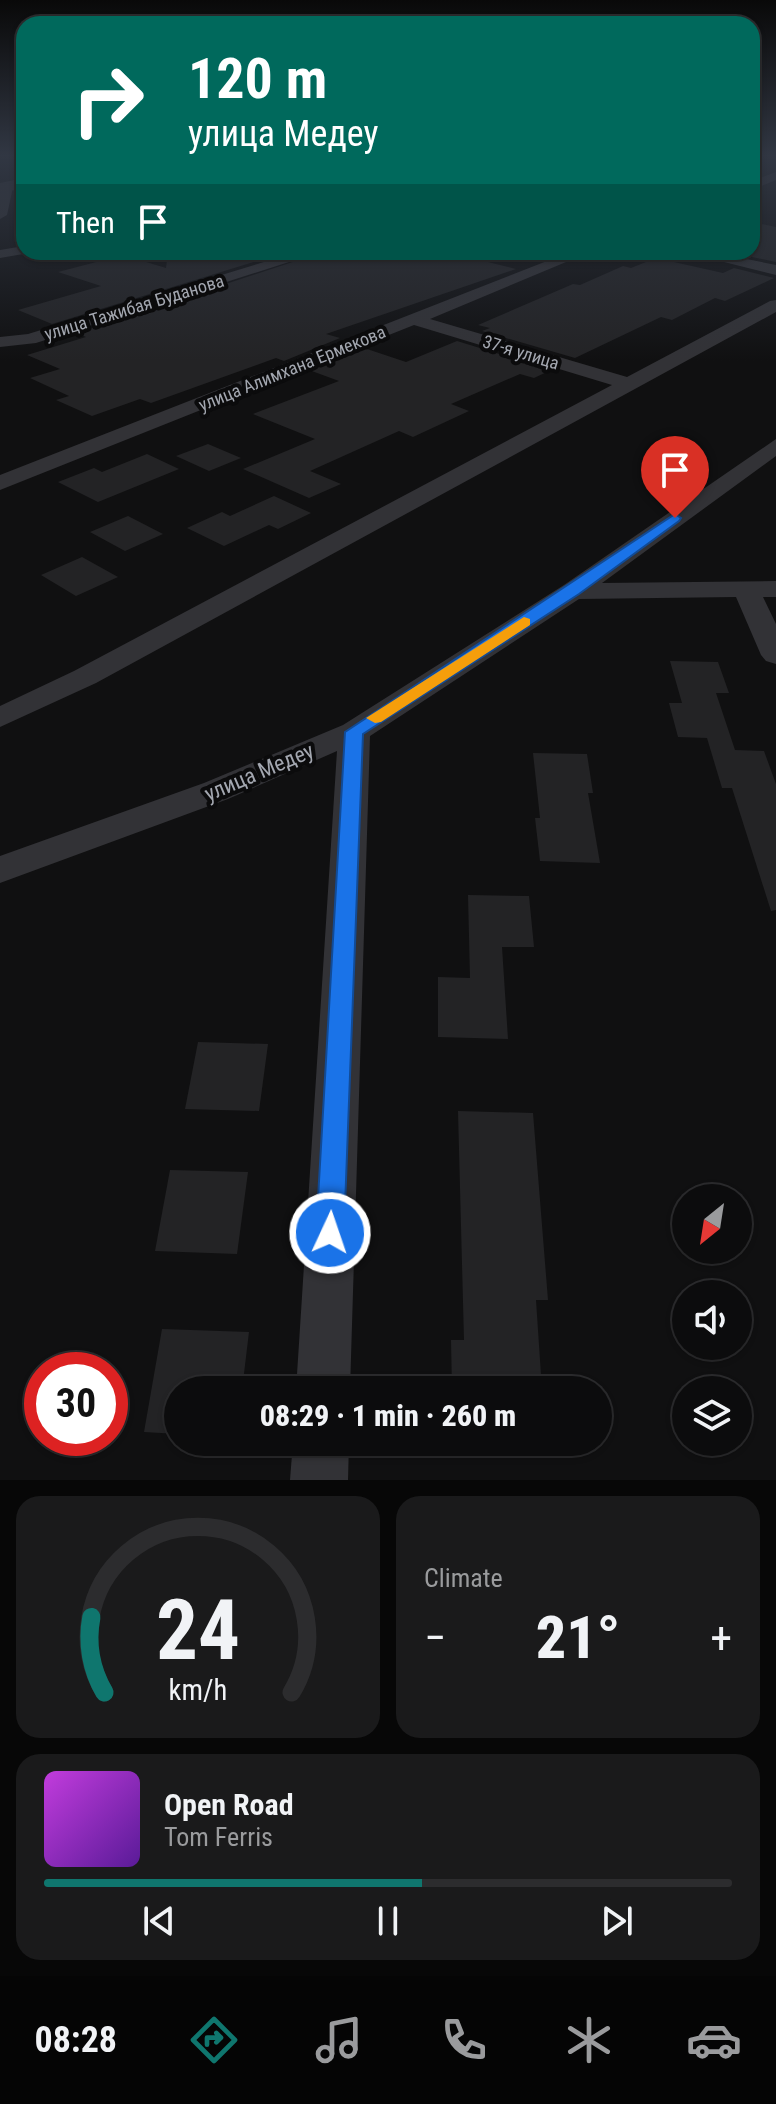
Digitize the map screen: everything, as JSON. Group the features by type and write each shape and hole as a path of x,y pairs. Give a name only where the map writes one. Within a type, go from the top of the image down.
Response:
{"street":[{"name":"улица Тажибая Буданова","path":"0,342 30,339 287,260"},
{"name":"улица Алимхана Ермекова","path":"0,483 563,260"},
{"path":"729,260 776,270"},
{"path":"0,718 99,669 776,305"},
{"name":"37-я улица","path":"413,319 629,384"},
{"name":"улица Медеу","path":"0,870 216,791 354,732 573,591 776,446"},
{"path":"746,589 776,655"},
{"path":"573,591 776,589"},
{"path":"324,1376 354,732"},
{"path":"319,1480 320,1456"}],"building":[{"path":"760,224 776,227 776,262 760,259"},
{"path":"104,260 140,260 166,268 167,260 260,260 52,324 18,310 101,286 58,272"},
{"path":"299,260 480,260 516,269 326,334 340,338 284,361 276,358 151,403 140,399 92,416 56,400 69,396 30,378 60,369 27,355 86,337 77,333"},
{"path":"651,260 665,260 723,273 734,268 774,278 725,301 715,298 672,320 661,317 575,358 482,331 490,328 478,325 573,284 580,285 623,266 631,268"},
{"path":"457,341 551,370 534,378 520,374 451,404 469,411 413,437 399,431 310,471 341,484 309,498 243,469 315,439 253,414 339,381 309,370 364,348 406,362"},
{"path":"208,444 241,458 209,471 176,456"},
{"path":"147,454 179,469 98,502 58,482 94,468 102,472"},
{"path":"274,496 311,513 278,529 269,525 224,546 187,528 222,512 230,516"},
{"path":"128,516 163,534 125,551 90,532"},
{"path":"82,557 118,577 76,596 41,575"},
{"path":"670,661 718,662 729,693 716,693 735,750 764,751 776,784 776,910 771,911 732,788 722,788 707,738 678,737 669,703 682,703"},
{"path":"533,753 587,754 593,793 588,793 600,863 540,861 535,818 540,818"},
{"path":"468,895 529,896 534,947 502,947 508,1039 438,1037 438,977 470,978"},
{"path":"198,1042 268,1044 259,1111 185,1109"},
{"path":"458,1111 533,1113 548,1300 536,1300 541,1376 452,1376 451,1340 464,1340"},
{"path":"170,1170 248,1172 237,1254 155,1251"},
{"path":"162,1329 249,1332 244,1376 164,1376 164,1433 144,1432"}],"slow traffic":[{"path":"375,718 524,622"}],"route":[{"path":"330,1233 354,732 573,591 675,518"}]}
